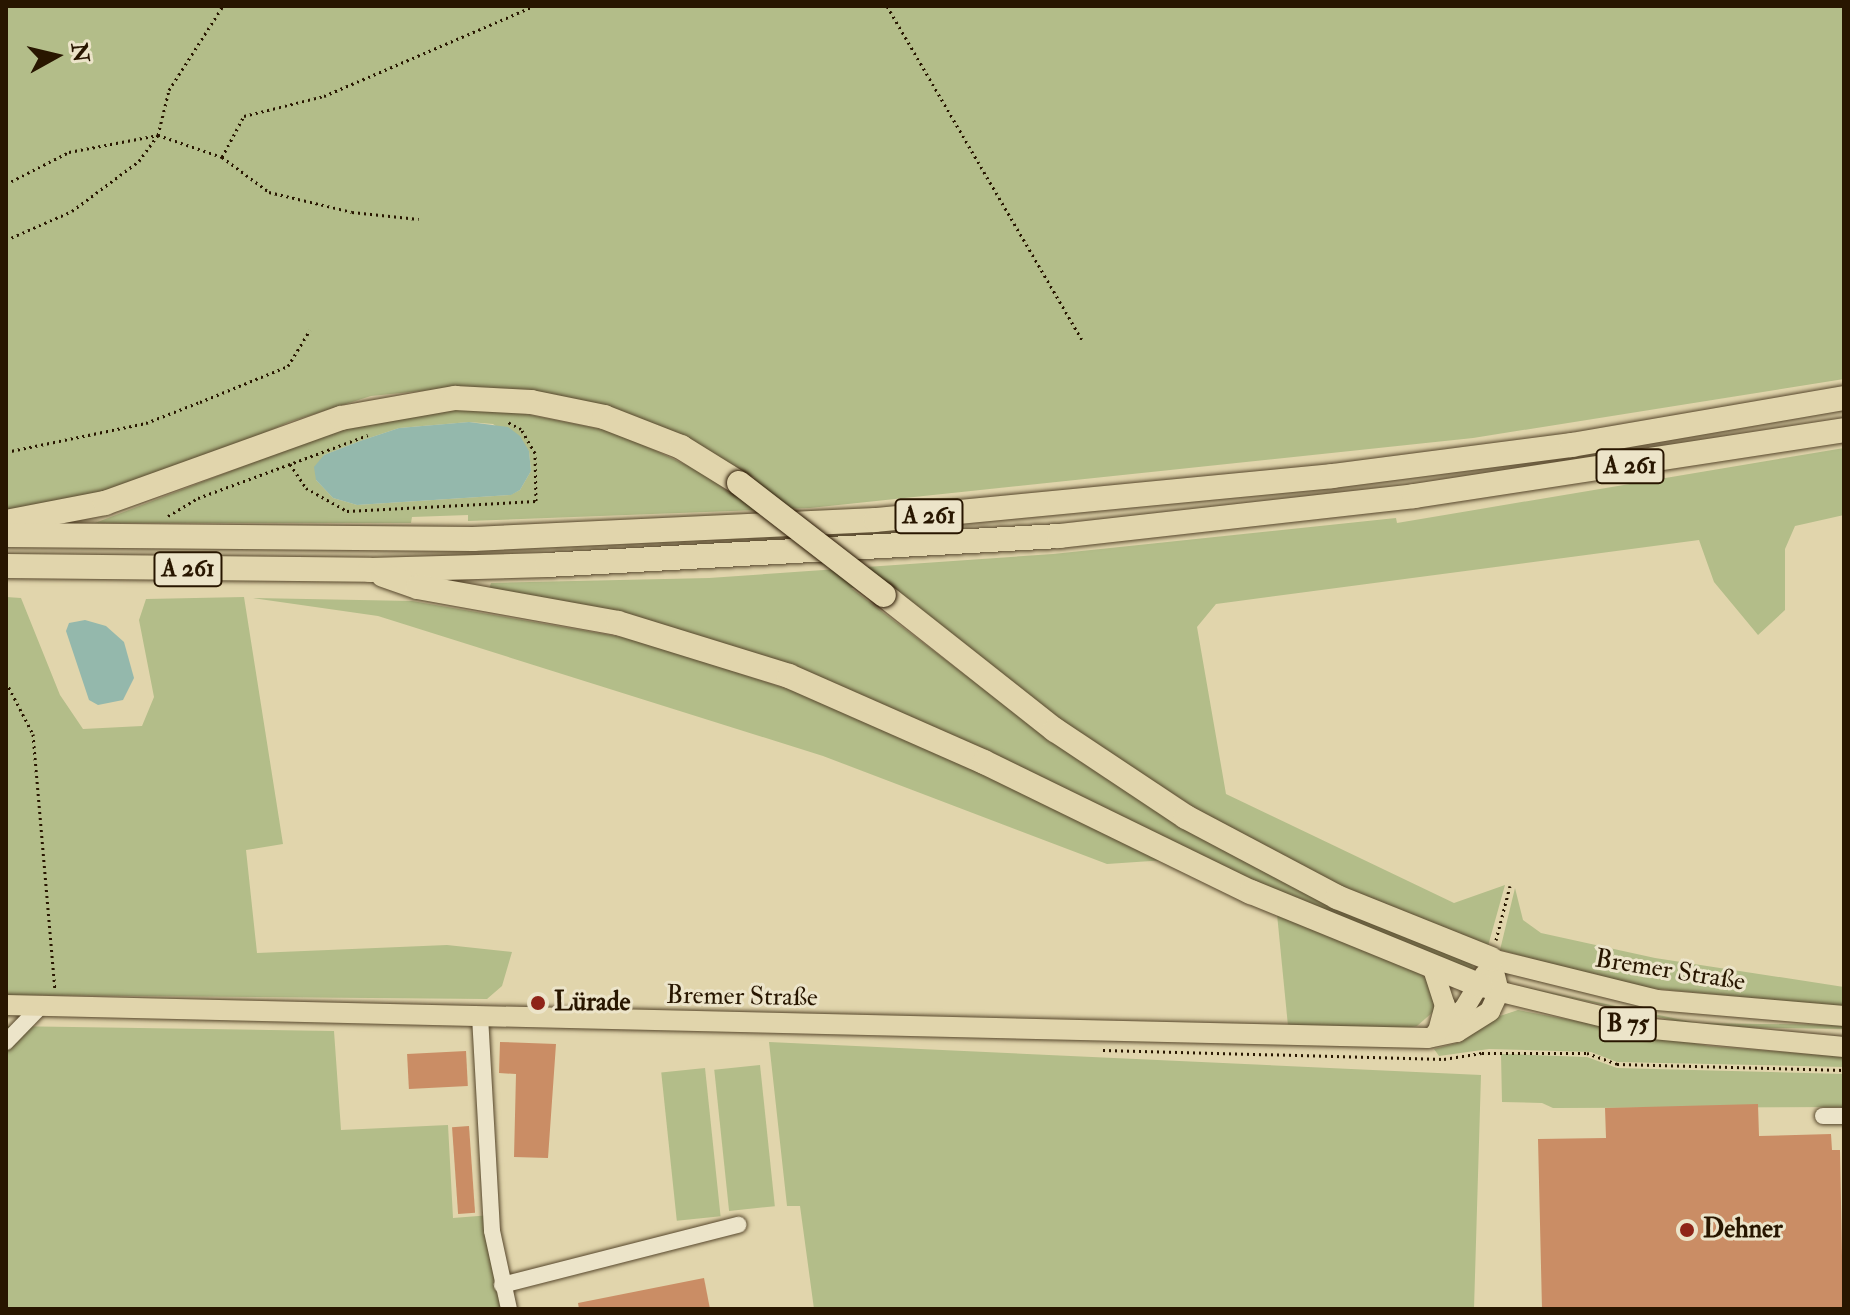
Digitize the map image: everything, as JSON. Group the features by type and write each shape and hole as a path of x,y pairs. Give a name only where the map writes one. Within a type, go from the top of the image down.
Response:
{"highway":[{"path":"6,522 116,499 341,418 455,398 531,402 604,417 681,447 739,483 1055,730 1186,817 1337,897 1491,959"},
{"name":"A 261","path":"6,535 149,539 473,539 1068,505 1572,445 1844,398"},
{"name":"A 261","path":"6,566 370,570 563,565 1059,536 1414,496 1844,430"},
{"path":"370,570 418,587 618,623 789,676 933,738 1251,892 1433,969 1490,989"}],"main road":[{"path":"1433,1035 1490,989 1491,959"},
{"name":"Bremer Straße","path":"1491,959 1657,1000 1844,1016"},
{"path":"1433,969 1445,1005 1433,1035"},
{"name":"B 75","path":"1490,989 1653,1029 1844,1047"},
{"name":"Bremer Straße","path":"6,1005 1433,1035"}],"lane":[{"path":"6,1042 49,1006"},
{"path":"480,1016 492,1231 509,1309"},
{"path":"1823,1116 1844,1116"},
{"path":"502,1285 738,1225"}],"path":[{"path":"6,240 72,211 139,161 158,135 169,90 223,6"},
{"path":"222,157 244,116 324,96 534,6"},
{"path":"887,6 1082,340"},
{"path":"6,184 69,152 158,135 222,157 269,192 352,212 419,219"},
{"path":"6,452 146,423 200,402 288,366 310,330"},
{"path":"290,464 306,488 347,511 536,501 537,464 529,439 504,421"},
{"path":"149,539 177,508 380,430"},
{"path":"6,682 33,734 49,1006"},
{"path":"1491,959 1510,886"},
{"path":"1444,1059 1482,1053 1587,1053 1617,1064 1844,1070"}],"green space":[{"path":"6,6 1844,6 1844,379 1473,438 810,508 468,521 468,515 412,517 411,523 95,523 351,425 449,409 496,408 615,432 708,475 729,493 755,478 679,433 451,388 371,396 289,422 150,484 6,513","holes":["469,422 493,424 529,451 531,471 520,490 510,495 357,505 333,498 316,480 324,455 399,428"]},
{"path":"1844,448 1844,515 1795,526 1785,549 1785,610 1758,635 1714,582 1699,540 1216,604 1197,627 1226,794 1454,903 1505,885 1488,946 1355,893 1234,833 1054,717 885,583 851,588 1031,725 1468,959 1475,970 1351,927 786,666 642,618 489,589 491,583 709,578 1053,554 1396,518 1397,523"},
{"path":"6,597 21,598 60,695 83,729 142,726 154,697 139,620 146,599 244,597 283,844 246,850 257,953 447,945 512,952 502,986 487,999 6,995"},
{"path":"253,598 412,601 633,639 831,703 1166,860 1107,864 823,756 378,616"},
{"path":"1515,888 1523,920 1541,933 1655,958 1844,987 1844,1007 1639,987 1500,950"},
{"path":"1277,914 1420,973 1430,982 1437,1003 1433,1012 1417,1026 1397,1030 1288,1026"},
{"path":"1505,983 1697,1023 1844,1025 1844,1029 1703,1027"},
{"path":"1518,1010 1709,1046 1844,1057 1844,1067 1617,1062 1591,1052 1489,1049 1439,1056 1434,1049 1461,1042 1497,1017"},
{"path":"6,1026 334,1031 341,1130 448,1125 453,1218 491,1215 509,1309 6,1309"},
{"path":"769,1042 1481,1075 1474,1309 814,1309 800,1206 787,1206"},
{"path":"1501,1054 1587,1057 1617,1068 1844,1074 1844,1107 1553,1108 1542,1103 1502,1102"},
{"path":"760,1065 775,1206 729,1211 714,1070"},
{"path":"705,1068 721,1216 677,1221 661,1073"}],"water":[{"path":"469,422 508,427 520,436 529,451 531,471 520,490 511,495 357,505 333,498 316,480 314,467 324,455 360,441 399,428"},
{"path":"85,620 106,626 124,642 134,678 123,700 98,705 89,700 66,631 69,623"}],"building":[{"path":"500,1042 556,1044 548,1158 514,1157 516,1074 499,1073"},
{"path":"466,1051 468,1086 409,1089 407,1054"},
{"name":"Dehner","path":"1758,1104 1759,1136 1831,1134 1832,1150 1840,1150 1843,1309 1542,1309 1538,1139 1606,1138 1605,1108"},
{"path":"469,1126 475,1213 458,1214 452,1127"},
{"path":"704,1278 710,1309 579,1309 578,1303"}],"place":[{"name":"Lürade","path":"538,1003"},
{"name":"Dehner","path":"1687,1230"}]}
